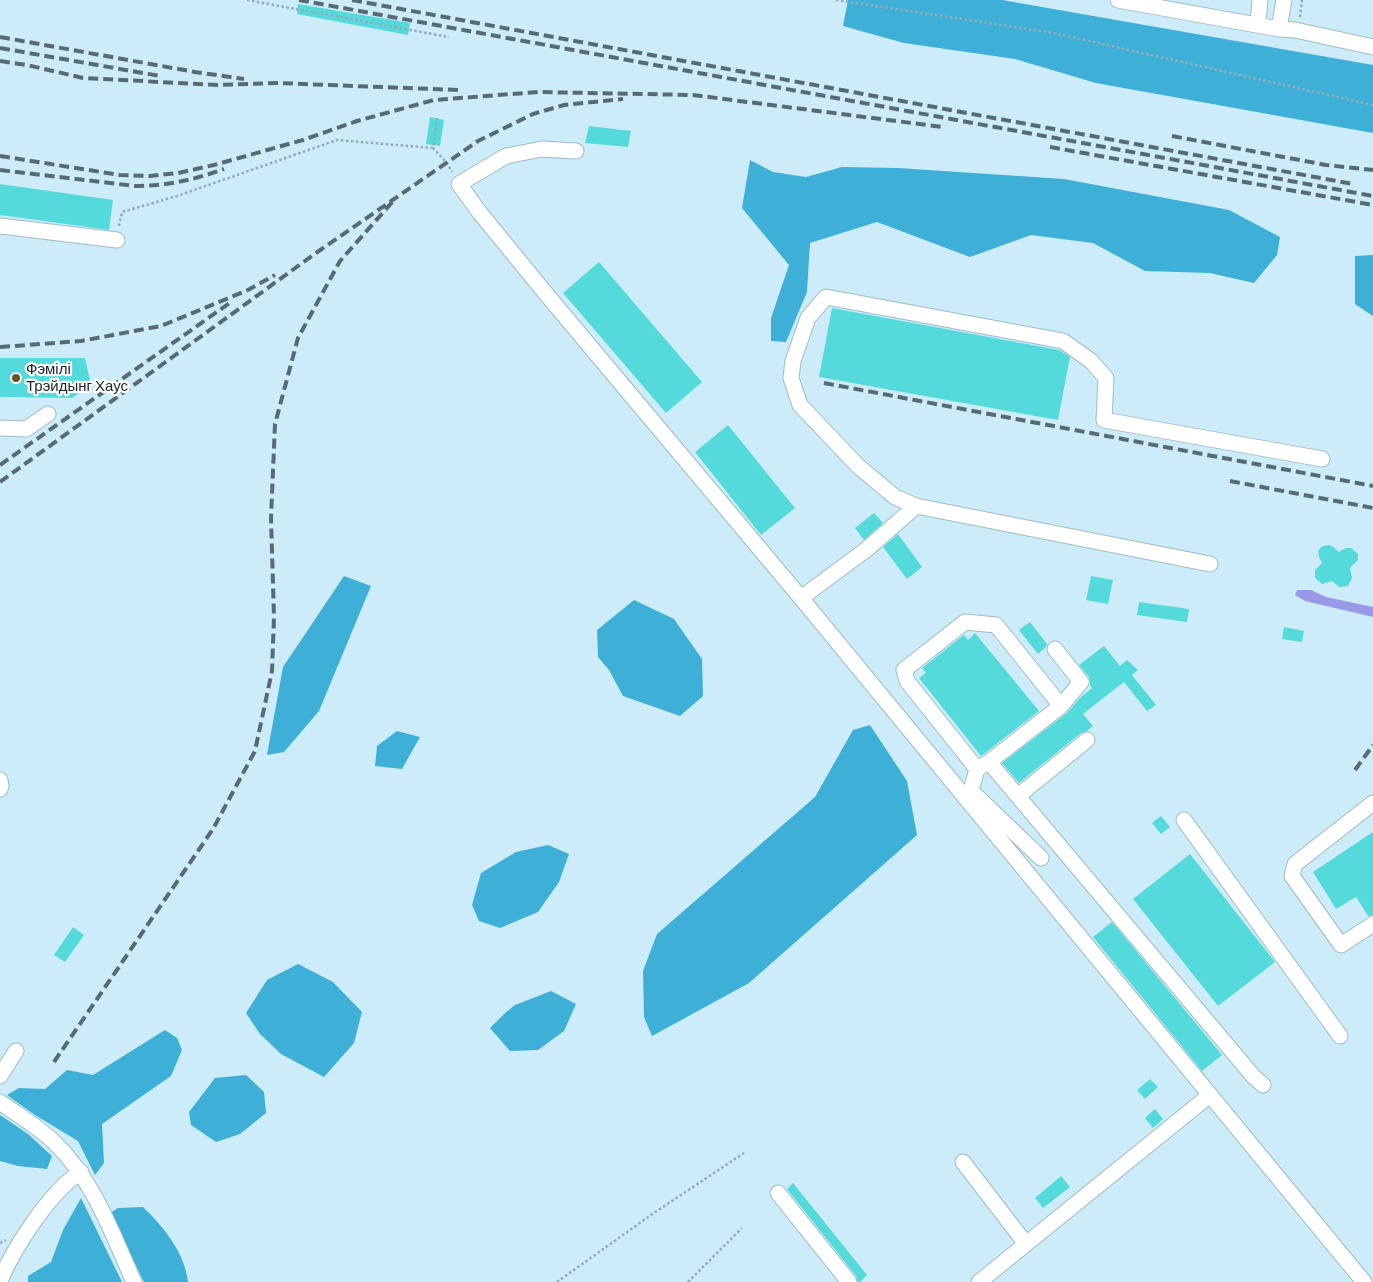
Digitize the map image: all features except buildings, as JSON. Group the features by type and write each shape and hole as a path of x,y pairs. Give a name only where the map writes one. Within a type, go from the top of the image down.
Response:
{"street":[{"path":"1118,0 1279,29 1295,30 1373,47"},
{"path":"1258,24 1260,0"},
{"path":"1279,29 1284,0"},
{"path":"576,151 542,149 506,156 459,184 546,295 968,794 1210,1095 1364,1282"},
{"path":"0,226 117,240"},
{"path":"1210,564 916,506 895,497 858,466 800,405 791,378 793,361 808,318 826,297 1063,341 1091,361 1106,378 1104,420 1322,458"},
{"path":"0,428 26,429 48,414"},
{"path":"801,598 867,549 916,506"},
{"path":"1061,706 996,625 965,622 904,670 907,681 983,766 1018,796 1253,1076 1263,1085"},
{"path":"968,794 983,766 1061,706 1081,682 1054,649"},
{"path":"1018,796 1087,740"},
{"path":"0,780 0,789"},
{"path":"968,794 1041,858"},
{"path":"1373,803 1295,864 1292,876 1341,945 1373,924"},
{"path":"1184,820 1340,1036"},
{"path":"0,1076 16,1051"},
{"path":"979,1282 1210,1095"},
{"path":"0,1102 55,1142 80,1172 93,1191 134,1282"},
{"path":"964,1162 1026,1244"},
{"path":"0,1282 25,1236 52,1198 69,1179 80,1172"},
{"path":"778,1193 849,1282"}],"path":[{"path":"247,0 449,37"},
{"path":"836,0 1054,33 1373,105"},
{"path":"1295,30 1299,20 1302,0"},
{"path":"433,148 437,118"},
{"path":"117,240 122,212 177,196 337,140 433,148 446,162 459,184"},
{"path":"558,1282 651,1215 744,1152"},
{"path":"688,1282 742,1228"}],"shaded area":[{"path":"848,0 1002,0 1373,65 1373,133 1096,83 1015,59 904,43 843,26"},
{"path":"750,160 773,172 806,177 842,167 898,168 1064,179 1229,210 1280,237 1277,255 1254,283 1210,273 1145,271 1093,243 1031,235 970,257 877,222 810,243 807,292 786,342 771,341 771,318 789,265 742,208"},
{"path":"1373,255 1373,316 1355,304 1355,256"},
{"path":"344,576 371,586 319,711 284,752 267,755 283,667"},
{"path":"1297,590 1311,590 1326,597 1373,607 1373,617 1305,601 1295,595"},
{"path":"634,600 674,619 702,659 703,696 680,716 623,696 609,670 598,657 597,630"},
{"path":"870,725 907,781 917,835 749,983 652,1036 644,1017 643,971 657,934 815,797 853,730"},
{"path":"397,731 420,737 402,769 375,766 377,746"},
{"path":"548,845 569,854 559,882 538,912 500,928 479,921 472,905 481,873 516,852"},
{"path":"298,964 333,982 362,1012 354,1043 324,1077 281,1054 260,1034 246,1013 267,980"},
{"path":"551,991 576,1004 564,1031 538,1050 510,1051 490,1028 515,1005"},
{"path":"165,1030 177,1038 182,1050 171,1076 102,1124 104,1163 95,1175 78,1141 35,1115 7,1095 19,1088 45,1089 67,1070 93,1075"},
{"path":"246,1075 264,1092 266,1113 240,1134 216,1142 191,1125 189,1112 215,1078"},
{"path":"0,1115 28,1134 52,1156 47,1169 18,1166 0,1161"},
{"path":"81,1198 122,1282 28,1282 28,1276 51,1262 63,1230"},
{"path":"143,1207 165,1231 178,1251 183,1261 188,1282 144,1282 110,1213 118,1208"}],"railway":[{"path":"299,0 1373,196"},
{"path":"352,0 1353,184"},
{"path":"0,37 244,79"},
{"path":"0,48 160,76"},
{"path":"0,61 83,78 218,85 277,83 458,90"},
{"path":"0,156 120,175 150,176 178,173 303,140 357,121 434,100 538,92 693,95 943,127"},
{"path":"0,482 316,253 478,141 533,114 564,105 623,99"},
{"path":"1172,136 1326,165 1373,170"},
{"path":"1050,147 1373,205"},
{"path":"0,170 135,186 180,182 224,169"},
{"path":"54,1062 213,829 255,751 272,671 274,617 271,518 275,424 298,338 340,261 395,199"},
{"path":"0,347 81,341 161,326 248,290 275,275"},
{"path":"0,465 231,302"},
{"path":"824,383 1373,486"},
{"path":"1230,481 1373,508"},
{"path":"1355,770 1373,745"}],"place":[{"name":"Фэмілі Трэйдынг Хаус","path":"16,378"}]}
